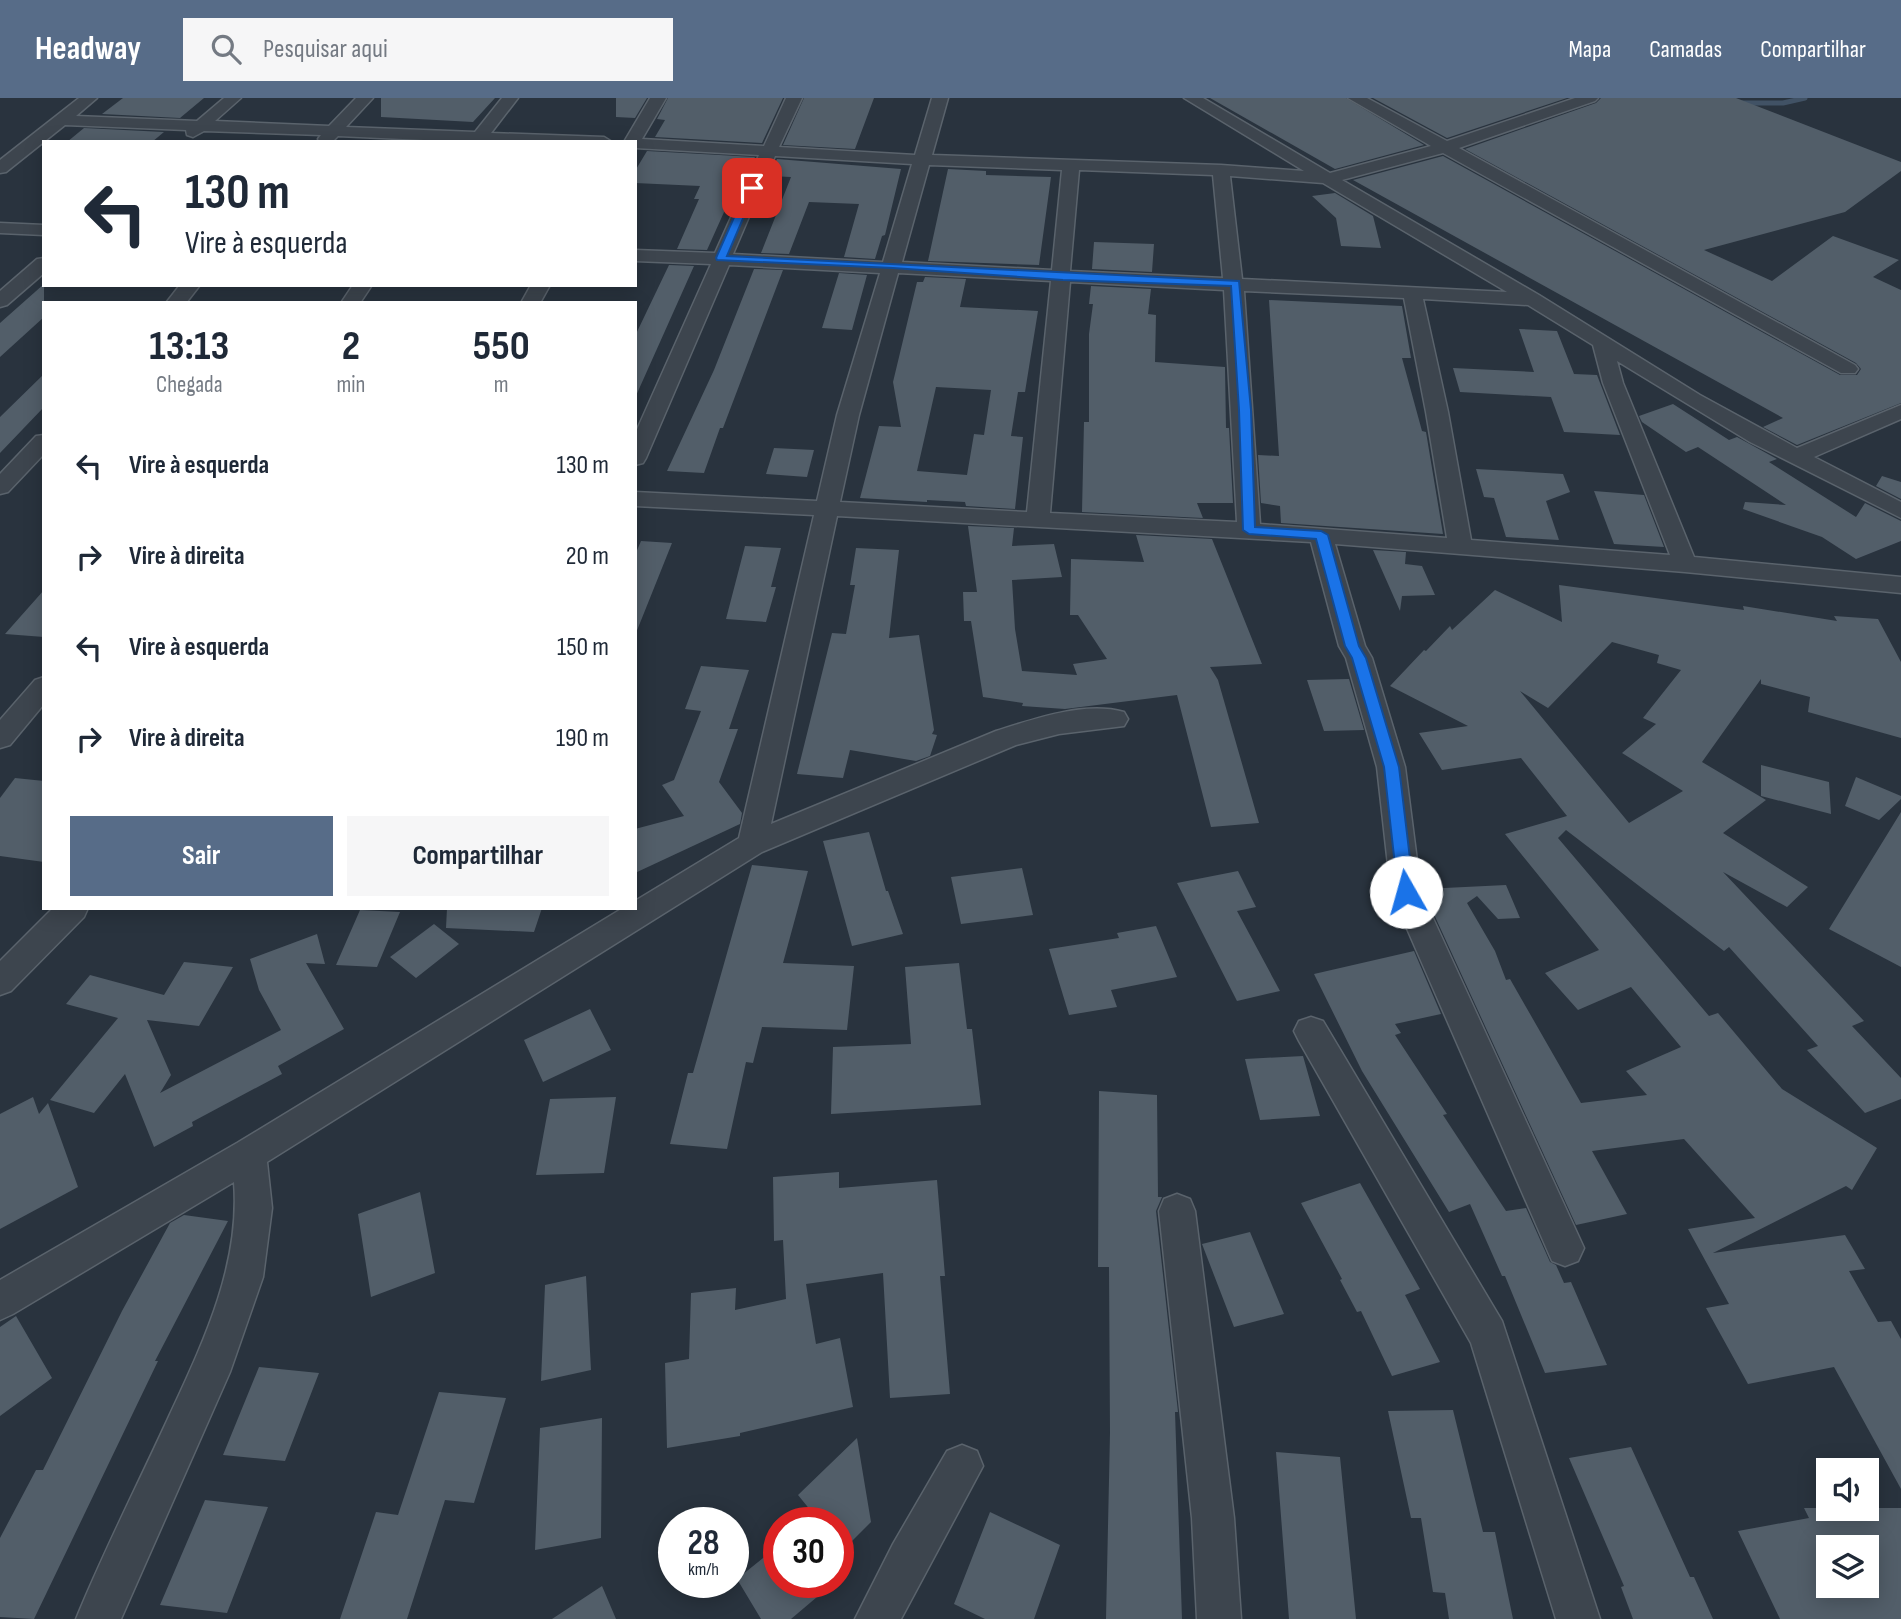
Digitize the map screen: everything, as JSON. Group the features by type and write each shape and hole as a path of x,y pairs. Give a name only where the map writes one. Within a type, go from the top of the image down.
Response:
{"street":[{"path":"0,168 89,98"},
{"path":"185,140 233,98"},
{"path":"329,136 365,98"},
{"path":"477,139 510,98"},
{"path":"635,140 658,98"},
{"path":"637,454 670,383 720,258 794,98"},
{"path":"752,844 848,415 940,98"},
{"path":"1192,98 1796,457 1901,511"},
{"path":"1356,98 1848,369"},
{"path":"637,142 922,160 1221,170 1329,178 1446,147 1590,98"},
{"path":"60,120 201,126 329,136 519,140"},
{"path":"1038,519 1063,277 1071,165"},
{"path":"1221,170 1236,284 1245,410 1249,530"},
{"path":"0,228 42,230"},
{"path":"637,254 1532,299"},
{"path":"0,301 42,265"},
{"path":"177,301 189,287"},
{"path":"1412,293 1437,412 1460,546"},
{"path":"1602,343 1613,383 1685,564"},
{"path":"1796,457 1901,411"},
{"path":"0,487 33,464 42,446"},
{"path":"0,463 33,464"},
{"path":"637,499 1249,530 1685,564 1899,586"},
{"path":"1321,535 1352,646 1359,658 1391,767 1406,892 1565,1248"},
{"path":"0,738 42,688"},
{"path":"0,1301 249,1154 752,844 1006,738 1043,726 1082,719 1114,719"},
{"path":"0,982 71,910"},
{"path":"1311,1031 1488,1335 1578,1619"},
{"path":"98,1619 216,1357 244,1277 254,1208 249,1154"},
{"path":"1177,1211 1213,1518 1219,1619"},
{"path":"877,1619 962,1466"}],"building":[{"path":"123,98 204,98 180,118 102,114"},
{"path":"381,98 495,98 473,122 381,117"},
{"path":"616,98 647,98 635,118 616,117"},
{"path":"668,98 783,98 762,143 655,137 665,120 657,119"},
{"path":"804,98 874,98 855,149 783,145"},
{"path":"1210,98 1346,98 1424,145 1335,169"},
{"path":"1373,98 1567,98 1447,138"},
{"path":"1601,98 1736,98 1901,162 1901,171 1845,212 1704,250 1772,281 1833,236 1899,260 1873,277 1901,290 1901,403 1797,445 1763,427 1783,418 1353,180 1443,156 1840,375 1857,375 1861,369 1856,363 1465,149 1596,103"},
{"path":"84,128 164,132 154,140 69,140"},
{"path":"647,151 755,157 732,201 729,201 707,250 677,249 699,199 694,199 700,186 637,183 637,168"},
{"path":"777,159 901,169 885,235 882,236 875,259 844,257 859,204 809,202 789,254 761,253 791,177 769,176"},
{"path":"948,169 986,171 986,175 1051,177 1039,265 928,261"},
{"path":"1335,193 1373,216 1381,248 1341,246 1336,218 1312,196"},
{"path":"1094,242 1154,244 1152,272 1092,269"},
{"path":"669,265 694,266 637,394 637,332"},
{"path":"754,269 783,270 704,473 667,471 714,370"},
{"path":"839,273 867,275 852,330 822,328"},
{"path":"925,277 966,279 960,307 1038,311 1025,392 1018,392 1011,436 1023,437 1015,509 966,506 965,502 860,498 879,426 901,427 893,382 917,282 923,282","holes":["936,387 991,390 984,435 974,434 967,475 917,471"]},
{"path":"42,286 44,287 42,319 0,357 0,323"},
{"path":"1091,286 1151,289 1148,314 1156,315 1155,362 1225,367 1226,428 1229,428 1233,503 1197,503 1203,518 1082,512 1084,422 1089,422 1089,334 1093,304 1089,304"},
{"path":"1269,300 1402,306 1411,358 1402,358 1422,431 1426,432 1443,534 1281,523 1280,506 1261,503 1258,455 1279,456"},
{"path":"1519,329 1557,331 1574,374 1597,375 1620,435 1564,432 1551,397 1460,392 1453,368 1534,372"},
{"path":"42,376 42,409 0,453 0,417"},
{"path":"1673,404 1729,440 1737,437 1777,459 1769,462 1856,517 1865,503 1901,521 1901,541 1856,559 1822,537 1743,509 1745,502 1786,505 1698,447 1686,452 1642,422 1639,416"},
{"path":"774,448 814,450 807,477 766,474"},
{"path":"1476,469 1563,474 1570,492 1546,501 1559,540 1506,537 1494,498 1484,497"},
{"path":"1882,476 1901,482 1901,499 1876,486"},
{"path":"1594,491 1644,495 1664,547 1614,544"},
{"path":"968,526 1014,528 1012,546 1054,544 1062,577 1012,580 1015,629 1022,671 1077,675 1073,664 1107,659 1078,615 1070,615 1071,559 1144,562 1136,535 1212,539 1262,664 1210,667 1218,680 1259,823 1211,827 1177,695 1065,709 1022,706 1023,703 983,697 971,621 964,621 963,592 977,592"},
{"path":"641,541 672,543 637,630 637,550"},
{"path":"745,546 781,548 771,587 776,587 766,622 726,619"},
{"path":"856,548 899,550 889,638 919,635 934,730 932,734 937,735 930,756 916,761 850,750 843,778 797,774 832,633 846,634 855,585 850,585"},
{"path":"1373,550 1406,552 1405,564 1422,566 1435,595 1402,596 1400,611"},
{"path":"1559,585 1744,610 1743,606 1837,621 1834,616 1878,619 1901,662 1901,738 1808,712 1810,697 1761,684 1761,679 1702,762 1766,800 1723,833 1808,887 1787,907 1723,872 1864,1021 1852,1026 1901,1078 1901,1099 1865,1113 1807,1050 1818,1046 1729,947 1724,951 1566,830 1558,838 1709,1016 1718,1013 1782,1089 1877,1148 1852,1190 1846,1186 1713,1253 1845,1235 1865,1269 1849,1271 1878,1322 1891,1321 1901,1339 1901,1489 1834,1367 1748,1384 1706,1308 1729,1304 1688,1229 1755,1218 1684,1139 1592,1151 1627,1214 1576,1225 1427,899 1424,889 1506,885 1520,918 1498,919 1477,896 1467,903 1495,951 1506,980 1510,979 1581,1103 1647,1095 1626,1071 1681,1047 1631,987 1578,1010 1545,973 1599,950 1505,834 1567,816 1521,758 1442,770 1419,733 1468,726 1390,686 1450,626 1452,630 1495,590 1562,622","holes":["1612,642 1659,655 1657,663 1681,670 1643,718 1656,724 1622,753 1683,791 1629,823 1520,691 1548,708"]},
{"path":"42,592 42,637 5,634"},
{"path":"701,666 749,670 729,729 738,729 719,782 742,813 740,824 637,872 637,828 684,816 662,785 674,780 701,711 685,709"},
{"path":"1349,679 1364,730 1324,731 1307,680"},
{"path":"1761,765 1829,782 1831,814 1761,796"},
{"path":"1856,777 1901,796 1901,799 1879,820 1845,806"},
{"path":"15,778 42,781 42,862 0,856 0,798"},
{"path":"1901,812 1901,967 1829,929"},
{"path":"869,832 886,891 903,934 852,946 823,841"},
{"path":"752,865 808,871 783,963 854,966 847,1030 762,1027 753,1063 746,1062 727,1149 670,1144 688,1073 693,1073"},
{"path":"1022,868 1033,915 961,924 951,877"},
{"path":"1238,871 1256,907 1237,911 1280,991 1237,1001 1177,883"},
{"path":"360,910 400,912 377,967 336,965"},
{"path":"447,910 541,910 534,932 446,928"},
{"path":"434,924 459,944 416,978 390,957"},
{"path":"1156,926 1177,977 1111,990 1117,1007 1069,1015 1049,949 1119,938 1117,933"},
{"path":"317,934 325,964 306,963 344,1029 278,1066 282,1074 192,1122 193,1126 154,1147 125,1074 94,1113 50,1100 118,1018 66,1004 90,975 164,995 184,962 233,967 199,1026 147,1020 171,1075 160,1093 281,1030 259,990 250,959"},
{"path":"1414,951 1441,1014 1395,1024 1401,1033 1395,1035 1506,1211 1526,1208 1550,1262 1556,1265 1564,1283 1571,1282 1607,1365 1545,1373 1505,1276 1502,1276 1470,1204 1449,1212 1362,1071 1314,974"},
{"path":"959,963 967,1029 972,1029 981,1105 831,1114 833,1047 911,1044 905,967"},
{"path":"590,1009 611,1050 543,1082 524,1040"},
{"path":"1303,1056 1320,1116 1260,1120 1245,1059"},
{"path":"1099,1091 1157,1095 1158,1197 1162,1197 1156,1211 1178,1412 1175,1412 1182,1619 1106,1619 1110,1433 1109,1267 1098,1267"},
{"path":"33,1097 39,1114 48,1103 78,1187 0,1229 0,1114"},
{"path":"616,1097 604,1173 536,1175 550,1099"},
{"path":"839,1172 839,1188 937,1180 945,1276 940,1276 950,1394 890,1398 883,1273 806,1284 816,1344 840,1338 853,1407 740,1433 740,1436 667,1448 665,1363 689,1359 691,1293 736,1288 735,1310 786,1299 783,1240 774,1241 773,1177"},
{"path":"1360,1183 1420,1289 1405,1295 1440,1362 1392,1376 1361,1311 1357,1312 1301,1203"},
{"path":"420,1192 435,1273 371,1297 358,1214"},
{"path":"184,1215 228,1221 155,1361 158,1361 34,1619 0,1617 0,1538 36,1470 43,1470 122,1311 170,1223"},
{"path":"1250,1232 1284,1314 1234,1327 1202,1244"},
{"path":"586,1276 591,1370 541,1381 545,1285"},
{"path":"16,1316 52,1378 0,1416 0,1327"},
{"path":"259,1367 319,1373 285,1461 223,1455"},
{"path":"439,1392 506,1398 474,1503 445,1500 407,1619 340,1619 376,1512 398,1515"},
{"path":"1453,1410 1483,1532 1495,1532 1513,1619 1449,1619 1445,1593 1433,1592 1421,1518 1411,1518 1388,1411"},
{"path":"602,1418 601,1538 535,1550 540,1428"},
{"path":"857,1438 871,1522 854,1539 854,1507 808,1507 798,1495"},
{"path":"1631,1447 1690,1577 1694,1577 1713,1619 1633,1619 1621,1587 1624,1586 1569,1458"},
{"path":"1276,1452 1340,1457 1356,1619 1289,1619"},
{"path":"205,1500 268,1507 227,1613 160,1605"},
{"path":"1804,1508 1816,1508 1816,1521 1879,1521 1879,1508 1901,1508 1901,1619 1780,1619 1738,1531 1809,1518"},
{"path":"990,1512 1060,1545 1034,1619 985,1619 954,1604"},
{"path":"763,1558 763,1598 816,1598 791,1619 761,1619 748,1598 749,1569"},
{"path":"602,1586 616,1619 552,1619"}],"waterway":[{"path":"1740,103 1783,103 1805,98"}],"route":[{"path":"752,188 720,258 1236,284 1245,410 1249,530 1321,535 1352,646 1359,658 1391,767 1406,892"}]}
